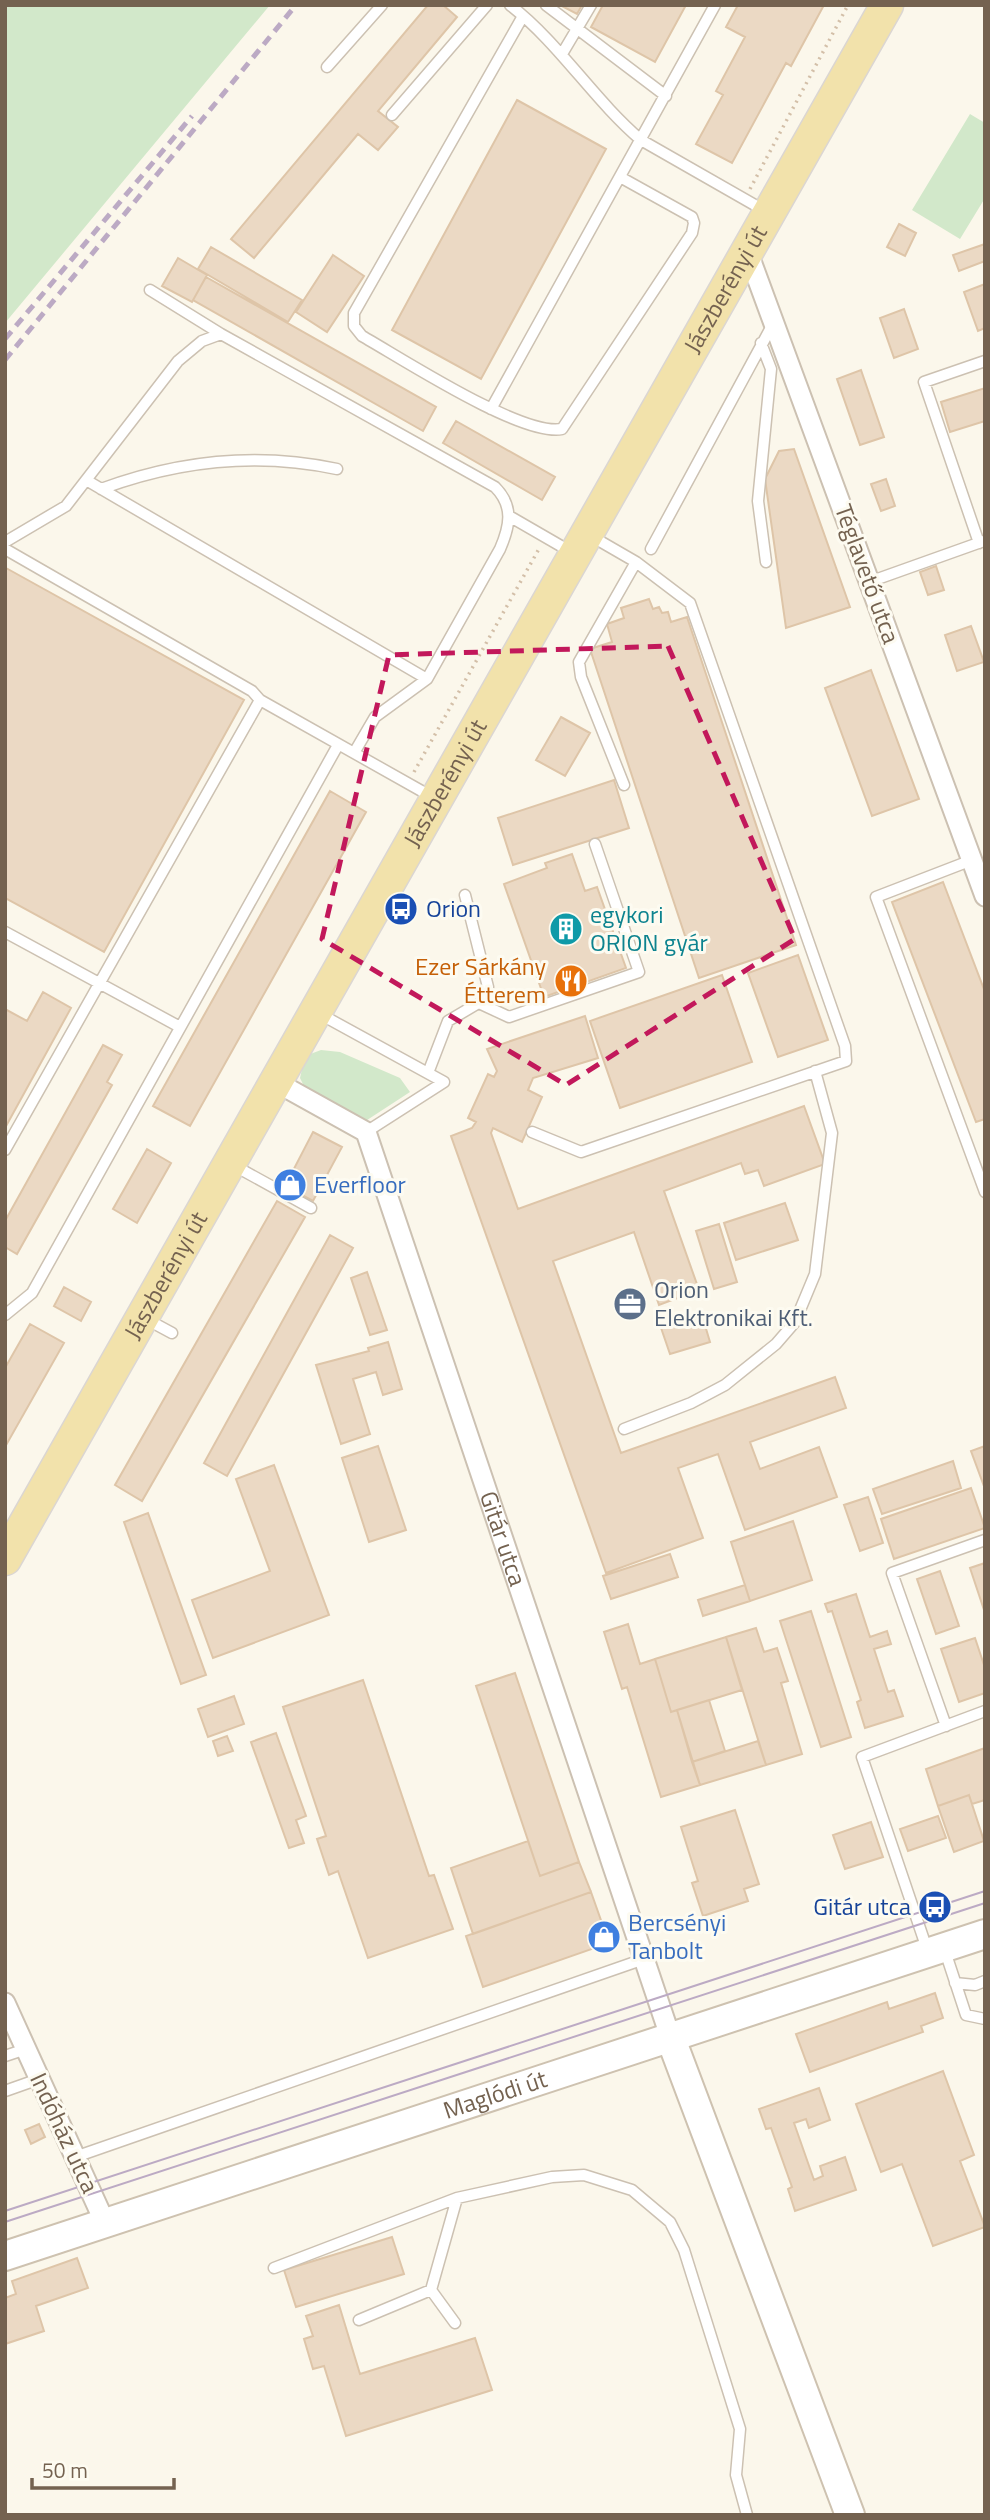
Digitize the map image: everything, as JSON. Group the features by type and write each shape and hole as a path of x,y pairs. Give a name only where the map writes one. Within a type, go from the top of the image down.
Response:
{"main road":[{"name":"Jászberényi út","path":"5,1559 748,253 757,207 887,5"}],"street":[{"name":"Téglavető utca","path":"748,253 985,896"},
{"path":"276,1082 366,1132"},
{"name":"Gitár utca","path":"366,1132 671,2039 850,2515"},
{"name":"Maglódi út","path":"5,2256 985,1934"},
{"name":"Indóház utca","path":"5,2003 106,2225"}],"lane":[{"path":"327,68 382,5"},
{"path":"392,115 487,5"},
{"path":"510,5 562,54 625,127 641,140 757,207"},
{"path":"546,5 666,96"},
{"path":"562,54 591,5"},
{"path":"491,409 715,5"},
{"path":"523,16 354,313 354,326 362,336 491,409 544,429 562,429 692,233 692,217 620,177"},
{"path":"150,290 221,334 495,487 507,503 508,530 500,549 427,679 376,717 354,753"},
{"path":"651,549 774,322"},
{"path":"5,542 66,506 178,361 202,341 221,334"},
{"path":"761,343 771,369 758,500 766,562"},
{"path":"869,582 982,542 924,382 985,361"},
{"path":"771,369 779,374 793,372"},
{"path":"101,489 145,472 202,463 278,460 337,469"},
{"path":"86,480 427,679"},
{"path":"509,516 546,537 582,544 636,562 690,603 845,1046 846,1061 581,1152 533,1132"},
{"path":"5,549 252,691 260,700 437,800"},
{"path":"624,785 581,677 579,662 636,562"},
{"path":"5,1150 260,700"},
{"path":"5,1315 32,1293 338,745"},
{"path":"481,1004 509,1017 639,972 595,844"},
{"path":"972,860 876,897 985,1192"},
{"path":"428,1073 448,1021 481,1004 487,998 488,987 465,895"},
{"path":"5,932 180,1027"},
{"path":"316,1012 444,1082 366,1132"},
{"path":"624,1429 691,1404 725,1385 776,1344 795,1322 814,1274 832,1133 815,1071"},
{"path":"230,1163 311,1208"},
{"path":"143,1317 172,1333"},
{"path":"946,1726 892,1573 985,1540"},
{"path":"985,1712 862,1757 936,1950 955,1983 967,2015 985,2019"},
{"path":"75,2157 644,1959"},
{"path":"955,1983 975,1985 985,1981"},
{"path":"5,2056 26,2049"},
{"path":"5,2091 39,2079"},
{"path":"274,2268 457,2198 552,2177 584,2175 632,2190 670,2222 684,2250 740,2429 736,2475 747,2515"},
{"path":"431,2290 457,2198"},
{"path":"359,2320 431,2290"},
{"path":"431,2290 455,2323"}],"path":[{"path":"757,207 848,5"},
{"path":"408,783 546,537"}],"highlighted area":[{"path":"668,646 795,939 566,1085 322,939 389,655"}],"green space":[{"path":"5,5 270,5 5,323"},
{"path":"970,114 985,123 985,198 960,239 912,210"},
{"path":"321,1050 340,1052 400,1078 410,1092 361,1124 307,1092 300,1078 305,1056"}],"building":[{"path":"428,5 443,5 457,17 378,111 398,127 378,150 358,134 254,258 231,239"},
{"path":"560,5 582,5 577,14"},
{"path":"603,5 686,5 655,62 591,27"},
{"path":"738,5 824,5 791,66 786,63 732,163 696,144 723,95 716,91 745,37 726,27"},
{"path":"517,100 606,149 481,379 392,330"},
{"path":"899,224 916,233 905,256 887,247"},
{"path":"985,244 985,261 959,271 953,255"},
{"path":"211,247 302,300 288,322 198,269"},
{"path":"333,255 364,276 327,332 296,312"},
{"path":"178,258 207,275 192,302 162,286"},
{"path":"206,277 436,407 423,431 193,300"},
{"path":"985,284 985,328 978,331 964,292"},
{"path":"904,309 918,349 894,358 880,318"},
{"path":"861,370 884,437 860,445 837,379"},
{"path":"985,388 985,421 950,432 941,402"},
{"path":"456,421 555,477 542,500 443,443"},
{"path":"794,449 850,607 786,628 765,479 779,451"},
{"path":"886,479 895,506 881,511 871,484"},
{"path":"936,566 944,590 928,595 920,572"},
{"path":"6,568 244,700 104,952 5,898"},
{"path":"649,599 653,609 659,607 662,613 668,612 671,622 687,617 796,945 699,978 590,649 612,642 607,624 624,618 621,608"},
{"path":"971,626 984,662 957,671 945,635"},
{"path":"871,670 919,799 872,816 825,688"},
{"path":"561,717 590,733 565,776 536,760"},
{"path":"614,780 629,828 513,865 498,818"},
{"path":"330,791 366,812 190,1126 153,1106"},
{"name":"egykori ORION gyár","path":"572,854 585,891 597,887 626,968 544,997 504,884 547,868 545,863"},
{"path":"943,882 985,992 985,1119 976,1122 892,902"},
{"path":"798,955 828,1040 778,1057 748,973"},
{"path":"722,975 752,1062 620,1108 590,1021"},
{"path":"43,992 71,1008 5,1128 5,1009 27,1021"},
{"path":"585,1016 598,1058 533,1078 528,1090 542,1097 522,1142 493,1128 491,1133 518,1209 804,1106 825,1164 764,1186 758,1170 745,1174 741,1163 664,1191 699,1290 659,1305 634,1232 553,1261 621,1453 835,1377 846,1408 750,1442 760,1469 819,1447 837,1497 745,1530 718,1454 678,1468 703,1538 606,1573 451,1136 472,1128 476,1122 468,1118 488,1074 494,1077 497,1071 487,1049"},
{"path":"103,1045 122,1055 107,1082 112,1085 17,1254 5,1247 5,1221"},
{"path":"313,1132 342,1147 313,1201 285,1186"},
{"path":"147,1149 171,1163 137,1223 113,1209"},
{"path":"277,1201 305,1217 142,1501 115,1485"},
{"path":"785,1203 798,1240 736,1260 724,1223"},
{"path":"719,1224 737,1282 714,1289 696,1231"},
{"path":"330,1235 353,1248 227,1476 204,1463"},
{"path":"367,1272 387,1330 370,1335 351,1278"},
{"path":"64,1287 91,1302 81,1321 54,1306"},
{"path":"701,1312 710,1342 670,1354 660,1325"},
{"path":"30,1324 64,1343 5,1447 5,1368"},
{"path":"388,1342 402,1389 383,1395 376,1372 353,1379 370,1434 341,1444 316,1365 369,1351 368,1348"},
{"path":"378,1446 406,1530 369,1542 342,1458"},
{"path":"985,1446 985,1489 971,1451"},
{"path":"953,1461 961,1488 882,1514 873,1489"},
{"path":"274,1465 329,1615 213,1658 192,1600 270,1571 236,1479"},
{"path":"971,1488 985,1528 894,1559 881,1519"},
{"path":"868,1497 883,1543 860,1551 844,1505"},
{"path":"148,1513 206,1675 181,1684 124,1522"},
{"path":"793,1521 812,1580 750,1601 731,1542"},
{"path":"670,1554 678,1577 611,1599 603,1576"},
{"path":"985,1563 985,1613 970,1568"},
{"path":"940,1571 959,1626 936,1634 917,1579"},
{"path":"745,1585 750,1601 703,1616 698,1600"},
{"path":"856,1594 870,1637 887,1631 891,1644 874,1649 888,1692 894,1690 903,1716 865,1728 857,1702 861,1700 832,1611 828,1612 825,1604"},
{"path":"811,1611 851,1737 821,1747 780,1621"},
{"path":"628,1624 640,1664 655,1659 671,1712 677,1710 700,1785 661,1797 627,1687 622,1689 604,1632"},
{"path":"756,1628 764,1652 777,1648 788,1681 781,1683 802,1754 766,1765 726,1637"},
{"path":"726,1637 742,1690 671,1712 655,1659"},
{"path":"975,1638 985,1668 985,1693 959,1702 941,1649"},
{"path":"515,1673 579,1862 540,1876 476,1686"},
{"path":"363,1680 429,1876 434,1875 453,1929 368,1958 338,1871 329,1875 317,1839 326,1836 283,1707"},
{"path":"234,1696 244,1724 208,1737 198,1709"},
{"path":"709,1700 725,1751 692,1762 677,1710"},
{"path":"276,1733 306,1816 296,1820 304,1843 289,1848 251,1742"},
{"path":"227,1736 233,1751 218,1756 213,1741"},
{"path":"758,1741 766,1765 700,1785 692,1762"},
{"path":"985,1748 985,1800 972,1804 969,1795 938,1806 926,1769"},
{"path":"969,1795 984,1841 954,1852 938,1806"},
{"path":"735,1810 759,1884 744,1889 748,1901 703,1916 692,1883 698,1881 681,1827"},
{"path":"938,1816 946,1838 908,1851 900,1829"},
{"path":"871,1822 883,1857 845,1869 833,1835"},
{"path":"528,1841 540,1876 579,1862 591,1892 473,1934 451,1868"},
{"path":"591,1892 609,1943 483,1987 466,1936"},
{"path":"935,1993 943,2018 921,2026 923,2032 810,2072 796,2034 887,2002 889,2009"},
{"path":"943,2071 974,2155 960,2161 985,2227 933,2246 902,2164 881,2172 856,2104"},
{"path":"819,2088 830,2120 809,2128 806,2119 794,2123 814,2180 823,2176 820,2166 845,2157 856,2190 795,2211 788,2189 792,2187 771,2128 766,2129 759,2109"},
{"path":"39,2124 45,2137 31,2144 25,2130"},
{"path":"392,2237 404,2274 296,2307 284,2270"},
{"path":"77,2258 88,2288 36,2306 44,2331 5,2344 5,2298 16,2294 12,2281"},
{"path":"339,2305 360,2374 475,2338 492,2390 346,2436 324,2366 313,2369 304,2339 313,2336 306,2316"}],"tram line":[{"path":"5,2211 985,1891"},
{"path":"5,2222 985,1903"}],"railway":[{"path":"5,360 296,5"},
{"path":"5,339 192,116"}],"place":[{"name":"Orion","path":"401,909"},
{"name":"egykori ORION gyár","path":"566,929"},
{"name":"Ezer Sárkány Étterem","path":"571,981"},
{"name":"Everfloor","path":"290,1185"},
{"name":"Orion Elektronikai Kft.","path":"630,1304"},
{"name":"Gitár utca","path":"935,1907"},
{"name":"Bercsényi Tanbolt","path":"604,1937"}]}
